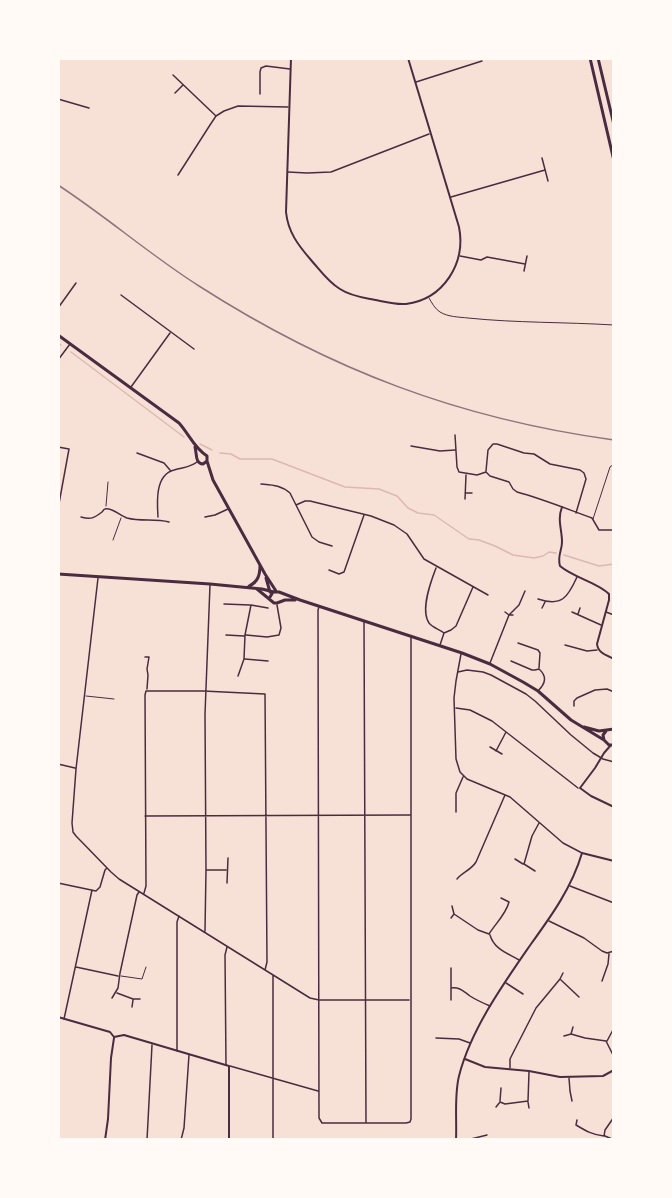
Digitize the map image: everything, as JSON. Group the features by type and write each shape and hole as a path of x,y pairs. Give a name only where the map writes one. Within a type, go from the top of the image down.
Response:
{"main road":[{"path":"590,58 614,161"},
{"path":"598,58 614,125"},
{"path":"58,335 185,430 194,446 197,462 205,463"},
{"path":"194,446 207,456 205,463 210,474 275,592 282,598 278,603"},
{"path":"197,456 202,453"},
{"path":"244,587 256,581 260,574 260,564"},
{"path":"58,574 210,584 275,592 490,664 538,691 580,726 612,745"},
{"path":"256,588 273,602 278,603 288,599 300,600"},
{"path":"270,598 275,592"},
{"path":"580,726 597,731 611,728"},
{"path":"604,741 603,735 611,728"}],"street":[{"path":"291,58 286,212 291,233 339,289 355,296 388,303 406,303 428,297 447,282 455,269 461,245 461,233 408,58"},
{"path":"415,82 482,61"},
{"path":"260,94 261,68 266,66 291,69"},
{"path":"173,75 216,116"},
{"path":"175,93 183,84"},
{"path":"58,99 89,108"},
{"path":"177,175 216,116 227,109 237,106 289,108"},
{"path":"287,172 330,172 431,134"},
{"path":"542,158 548,181"},
{"path":"450,197 545,170"},
{"path":"459,256 481,260 487,257 525,264"},
{"path":"524,271 527,256"},
{"path":"58,308 76,284"},
{"path":"121,295 194,349"},
{"path":"130,388 171,332"},
{"path":"58,360 70,344"},
{"path":"455,435 459,472 477,475 486,472"},
{"path":"486,472 488,450 493,444 534,454 550,464 580,470 586,479 576,513"},
{"path":"411,446 440,451 456,450"},
{"path":"58,447 69,449 58,509"},
{"path":"137,453 164,463 170,471"},
{"path":"158,518 157,499 162,480 170,471 184,469 197,462"},
{"path":"486,472 490,476 509,482 517,492 549,501 593,519 599,530 614,530"},
{"path":"465,499 466,474"},
{"path":"261,484 278,486 290,493 312,537 332,546"},
{"path":"465,493 472,493"},
{"path":"296,505 308,500 385,521 402,529 424,560 488,595"},
{"path":"562,507 559,519 562,540 560,566 577,577 604,589 609,594"},
{"path":"81,517 93,518 106,508 132,519 158,518 169,522"},
{"path":"205,516 229,508"},
{"path":"329,570 339,574 344,572 364,514"},
{"path":"437,567 424,613 432,627 444,633"},
{"path":"98,577 76,769 72,828 78,839 115,876 310,998 319,1000 411,1000"},
{"path":"538,599 550,602 561,600 570,592 577,577"},
{"path":"204,932 206,929 205,691 210,584"},
{"path":"440,646 444,633 456,626 473,587"},
{"path":"490,664 509,615 519,605 525,591"},
{"path":"609,594 614,593"},
{"path":"609,594 598,639 598,649 614,659"},
{"path":"542,608 545,601"},
{"path":"226,635 279,636 281,628 278,603"},
{"path":"224,604 268,608"},
{"path":"238,676 244,659 245,635 251,605"},
{"path":"319,606 320,1122 406,1123 410,1122 412,1116 411,637"},
{"path":"578,615 580,608"},
{"path":"505,612 513,615"},
{"path":"572,612 602,626"},
{"path":"606,612 614,615"},
{"path":"364,621 366,1122"},
{"path":"518,643 538,650 540,653 539,669 545,676 545,680 538,691"},
{"path":"565,645 587,651 598,649"},
{"path":"462,653 455,688 455,708 456,759 457,767 463,776 506,795 563,843 582,853 614,861"},
{"path":"144,657 150,657 145,695 146,886 144,894"},
{"path":"244,659 268,661"},
{"path":"512,661 532,670 539,669"},
{"path":"458,672 467,670 483,672 526,694 571,735 601,758 614,762"},
{"path":"574,706 577,698 595,690 607,689 614,692"},
{"path":"146,691 265,694 267,962 265,970"},
{"path":"455,708 475,712 492,721 580,789 614,807"},
{"path":"496,751 506,732"},
{"path":"604,741 604,753"},
{"path":"580,789 612,745"},
{"path":"490,747 502,754"},
{"path":"58,764 76,769"},
{"path":"456,812 456,794 463,776"},
{"path":"457,879 474,866 506,795"},
{"path":"144,816 411,815"},
{"path":"524,864 532,836 540,823"},
{"path":"456,1140 457,1087 471,1044 490,1006 570,886 582,853"},
{"path":"228,858 228,883"},
{"path":"515,859 535,871"},
{"path":"58,883 96,891 100,887 107,868"},
{"path":"206,870 228,870"},
{"path":"570,886 614,903"},
{"path":"64,1019 92,890"},
{"path":"112,998 119,982 139,891"},
{"path":"608,901 610,896"},
{"path":"501,898 509,902 513,901"},
{"path":"489,934 504,915 509,902"},
{"path":"452,906 454,914 478,930 489,934 498,948 520,960"},
{"path":"451,918 454,914"},
{"path":"177,1051 177,922 179,916"},
{"path":"549,920 602,951 609,953 614,951"},
{"path":"582,938 585,933"},
{"path":"227,946 225,955 229,1140"},
{"path":"602,981 609,953"},
{"path":"75,967 119,974"},
{"path":"451,968 451,1000"},
{"path":"510,1069 510,1059 536,1008 563,973"},
{"path":"273,974 273,1140"},
{"path":"560,979 579,997"},
{"path":"505,983 523,994"},
{"path":"451,987 460,988 490,1006"},
{"path":"116,993 140,999"},
{"path":"132,1007 133,999"},
{"path":"58,1017 110,1032 114,1037 105,1140"},
{"path":"571,1034 573,1027"},
{"path":"606,1041 614,1028"},
{"path":"564,1036 571,1034 606,1041"},
{"path":"114,1037 124,1035 319,1091"},
{"path":"436,1038 459,1039 471,1044"},
{"path":"606,1041 614,1056"},
{"path":"147,1140 152,1044"},
{"path":"181,1140 184,1128 189,1055"},
{"path":"465,1059 485,1067 529,1071 549,1076 603,1076 614,1070"},
{"path":"529,1071 529,1108"},
{"path":"569,1077 572,1101"},
{"path":"496,1107 500,1102 501,1088"},
{"path":"500,1102 506,1104 528,1101"},
{"path":"604,1136 605,1130 614,1117"},
{"path":"577,1120 576,1125 592,1135 612,1139"},
{"path":"467,1140 487,1135"}],"lane":[{"path":"428,297 433,306 442,314 455,316 523,323 614,325"},
{"path":"593,519 610,467 614,464"},
{"path":"106,508 108,482"},
{"path":"113,540 122,516"},
{"path":"85,695 114,699"},
{"path":"119,974 142,980 146,968"}],"waterway":[{"path":"71,352 184,437"},
{"path":"200,444 212,450"},
{"path":"220,453 231,454 240,459 272,459 345,487 379,489 397,496 408,508 418,513 434,515 469,539 479,540 513,555 534,558 549,552 556,553"},
{"path":"564,555 599,566 614,564"}],"railway":[{"path":"58,185 199,286 297,343 347,366 398,387 503,419 614,440"}]}
